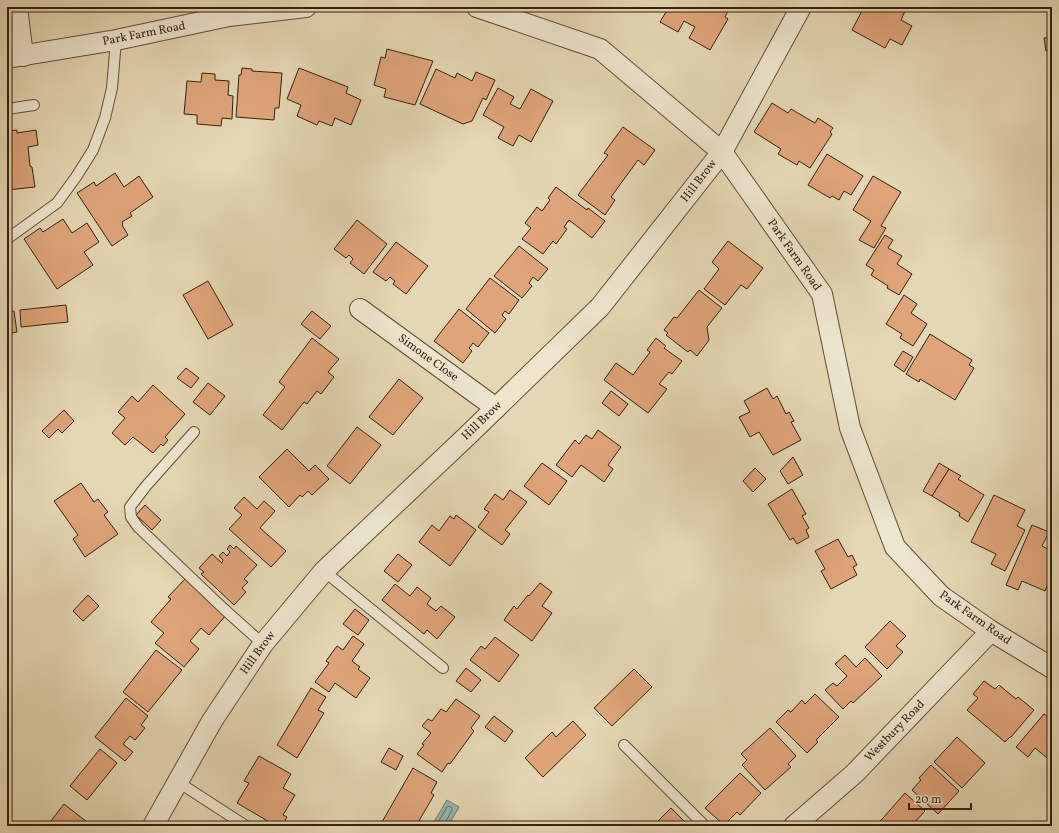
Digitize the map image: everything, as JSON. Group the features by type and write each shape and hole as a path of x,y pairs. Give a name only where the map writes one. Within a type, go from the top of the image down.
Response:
{"street":[{"path":"15,57 17,7"},
{"name":"Park Farm Road","path":"15,57 116,40 229,16 306,7"},
{"name":"Park Farm Road","path":"476,7 600,49 722,152 822,294 850,428 895,547 941,596 991,631 1052,668"},
{"name":"Hill Brow","path":"153,826 212,721 263,644 324,571 496,408 600,306 722,152 800,7"},
{"name":"Simone Close","path":"360,309 496,408"},
{"name":"Westbury Road","path":"794,826 855,773 991,631"}],"lane":[{"path":"7,238 57,203 93,150 105,118 112,88 116,40"},
{"path":"7,110 34,105"},
{"path":"194,432 146,486 130,507 131,517 138,527 263,644"},
{"path":"324,571 443,668"},
{"path":"624,745 705,826"},
{"path":"178,782 246,826"}],"water":[{"path":"447,800 459,807 448,826 432,825"}],"building":[{"path":"669,7 720,7 728,11 725,17 728,19 710,50 689,38 695,27 684,21 678,32 660,22"},
{"path":"864,7 898,7 905,11 901,20 912,26 902,45 890,39 885,48 852,30"},
{"path":"1052,37 1052,50 1046,51 1044,38"},
{"path":"387,49 433,61 415,105 384,97 386,89 374,85 381,57 385,58"},
{"path":"242,68 252,69 252,71 282,73 279,108 275,108 274,120 236,117 239,75 241,75"},
{"path":"299,68 348,87 346,93 361,100 351,125 335,118 332,126 319,121 317,125 297,116 301,105 287,99"},
{"path":"436,69 455,78 457,73 472,81 476,72 495,80 486,100 483,98 472,121 463,124 420,104"},
{"path":"202,73 215,74 215,80 229,81 228,95 233,96 232,119 222,118 221,126 197,124 197,115 184,114 187,81 201,82"},
{"path":"498,88 514,97 510,104 520,109 531,89 553,101 531,142 519,135 513,146 498,138 504,127 483,115"},
{"path":"772,103 788,113 791,109 815,123 818,118 833,128 830,132 832,134 810,168 799,161 797,165 778,154 781,149 754,132"},
{"path":"623,127 655,150 644,165 638,160 611,197 615,200 605,215 578,195 608,155 604,153"},
{"path":"17,130 17,133 36,130 38,145 28,147 30,166 32,167 35,187 7,190 7,131"},
{"path":"827,154 863,176 851,195 844,191 839,200 832,196 830,198 808,185"},
{"path":"115,173 124,187 139,176 153,197 130,213 132,216 122,222 122,225 128,235 112,246 77,193 94,182 96,186"},
{"path":"873,176 901,192 881,226 886,228 874,248 859,240 871,221 853,210"},
{"path":"556,187 587,210 588,208 605,221 592,238 569,220 564,227 567,229 556,244 553,241 543,254 522,239 531,228 525,223 537,207 542,211 550,200 548,198"},
{"path":"63,219 72,233 87,223 99,242 84,252 93,265 57,289 24,239 40,228 43,232"},
{"path":"357,220 387,244 364,274 350,263 353,259 349,255 346,258 334,249"},
{"path":"885,235 893,240 888,248 902,256 897,264 912,274 899,295 887,288 888,286 871,275 874,270 866,265"},
{"path":"728,241 763,268 747,289 741,285 725,305 704,289 719,269 712,262"},
{"path":"396,242 428,266 406,294 393,284 395,281 390,277 386,281 373,272"},
{"path":"519,246 548,269 538,281 533,277 529,283 532,286 522,298 494,276"},
{"path":"490,278 519,300 509,314 505,311 502,315 506,319 495,333 466,309"},
{"path":"208,281 233,325 208,339 183,295"},
{"path":"699,290 722,308 707,327 709,340 697,356 690,350 688,352 666,335 668,333 664,330 674,317 677,318"},
{"path":"904,295 917,304 911,313 927,324 913,346 900,338 902,334 886,324"},
{"path":"66,305 68,322 21,327 20,310"},
{"path":"459,309 489,333 478,347 473,343 469,348 472,351 463,363 434,341"},
{"path":"14,311 17,332 7,334 7,312"},
{"path":"312,311 331,326 320,339 301,324"},
{"path":"930,334 972,360 969,365 974,368 955,400 920,379 919,382 906,374"},
{"path":"312,338 339,359 328,372 334,377 321,394 317,391 307,404 304,402 282,430 263,415 285,387 279,382"},
{"path":"656,338 666,346 664,348 682,361 672,374 669,372 659,384 667,389 648,413 604,380 616,363 633,375 650,352 647,350"},
{"path":"903,351 913,357 904,372 894,365"},
{"path":"186,368 199,378 191,388 177,378"},
{"path":"399,379 423,398 393,435 369,417"},
{"path":"208,383 225,396 210,415 193,402"},
{"path":"153,385 185,414 165,437 168,440 163,446 161,444 153,453 133,437 125,445 112,433 125,418 118,412 132,396 138,402"},
{"path":"767,388 773,399 777,396 786,414 789,412 794,421 791,422 801,440 773,455 759,432 750,437 739,417 750,412 744,401"},
{"path":"611,391 628,404 619,416 602,403"},
{"path":"64,410 74,421 62,433 58,429 49,438 42,431"},
{"path":"357,427 381,445 350,484 327,466"},
{"path":"598,430 621,447 608,465 613,469 604,482 581,465 572,477 556,465 575,440 579,444 586,435 592,439"},
{"path":"287,449 309,471 315,465 329,479 312,495 308,491 302,497 300,495 289,507 259,477"},
{"path":"793,457 803,475 788,484 780,471"},
{"path":"542,463 567,481 549,505 524,486"},
{"path":"939,463 949,469 932,496 923,491"},
{"path":"755,468 766,479 753,492 743,481"},
{"path":"949,469 961,476 958,479 984,495 968,522 959,516 960,513 932,496"},
{"path":"81,483 94,502 98,499 108,512 104,515 118,534 85,557 73,539 78,535 54,501"},
{"path":"792,489 806,514 802,516 809,528 806,530 809,537 797,544 793,538 790,540 768,504"},
{"path":"510,490 527,502 505,530 510,534 502,545 478,527 489,512 484,509 495,494 503,500"},
{"path":"994,495 1025,510 1017,526 1025,530 1005,571 991,564 996,554 971,542"},
{"path":"244,497 257,509 264,501 275,511 260,528 286,551 271,567 229,529 242,515 234,508"},
{"path":"145,505 161,520 152,530 136,515"},
{"path":"456,515 476,530 450,566 419,542 432,525 439,531 450,516 454,519"},
{"path":"1032,525 1049,532 1042,546 1052,551 1052,574 1045,591 1022,581 1018,590 1006,585"},
{"path":"838,539 848,557 852,555 857,565 853,567 857,575 831,589 821,571 825,569 815,551"},
{"path":"230,545 234,549 236,546 257,565 244,579 248,582 242,588 246,592 234,605 201,574 204,572 199,568 212,554 222,563 223,560 219,556 223,552 227,556 230,552 227,549"},
{"path":"398,554 412,565 398,582 384,571"},
{"path":"186,578 227,614 209,635 201,628 190,641 199,649 184,667 155,643 164,633 151,622 171,599 168,597"},
{"path":"540,583 552,592 542,606 552,613 532,641 504,620 514,606 517,609"},
{"path":"395,584 410,596 417,587 431,598 427,604 436,611 441,606 455,617 437,639 427,630 424,634 382,600"},
{"path":"88,595 99,606 83,621 73,611"},
{"path":"355,609 369,620 358,635 343,624"},
{"path":"890,621 906,636 896,646 903,652 887,669 865,647"},
{"path":"353,636 364,644 352,661 360,667 358,669 370,678 356,698 335,683 329,692 315,682 329,663 326,661 337,646 343,650"},
{"path":"495,637 519,655 499,682 470,660 481,646 485,649"},
{"path":"156,650 182,670 148,712 123,692"},
{"path":"845,655 856,667 865,658 882,676 853,703 851,701 843,709 825,690 833,683 837,686 847,676 835,664"},
{"path":"466,668 481,680 471,692 456,681"},
{"path":"634,669 652,687 612,726 594,708"},
{"path":"984,681 995,689 999,685 1016,699 1018,697 1034,710 1005,742 967,710 978,698 973,694"},
{"path":"311,688 326,697 318,710 324,713 297,758 277,745"},
{"path":"815,694 839,717 816,740 818,742 807,753 776,722 788,710 791,712 802,700 805,704"},
{"path":"126,698 148,716 141,725 145,728 135,740 130,736 123,744 133,752 125,761 95,737"},
{"path":"456,699 480,716 471,728 474,731 450,764 448,763 442,772 417,754 424,745 422,744 431,733 422,726 428,719 432,721 441,709 446,712"},
{"path":"1044,714 1052,720 1052,762 1035,748 1028,757 1016,747"},
{"path":"494,716 513,731 505,742 485,727"},
{"path":"573,721 586,735 543,777 525,758 552,732 556,737"},
{"path":"770,728 796,756 788,764 791,767 765,790 742,765 747,760 741,754"},
{"path":"957,737 985,763 962,788 934,762"},
{"path":"389,748 403,756 396,770 381,762"},
{"path":"100,749 117,763 87,800 70,786"},
{"path":"259,756 291,774 283,788 295,795 283,815 287,817 282,826 276,826 237,803 249,783 244,781"},
{"path":"931,765 959,791 938,814 912,790 921,780 919,778"},
{"path":"413,768 437,782 431,793 434,795 416,826 388,826 382,822"},
{"path":"740,773 761,793 740,815 737,812 724,825 705,808"},
{"path":"905,793 925,811 914,823 917,826 876,826"},
{"path":"64,804 87,822 83,826 47,826"},
{"path":"671,808 689,826 653,826"}]}
